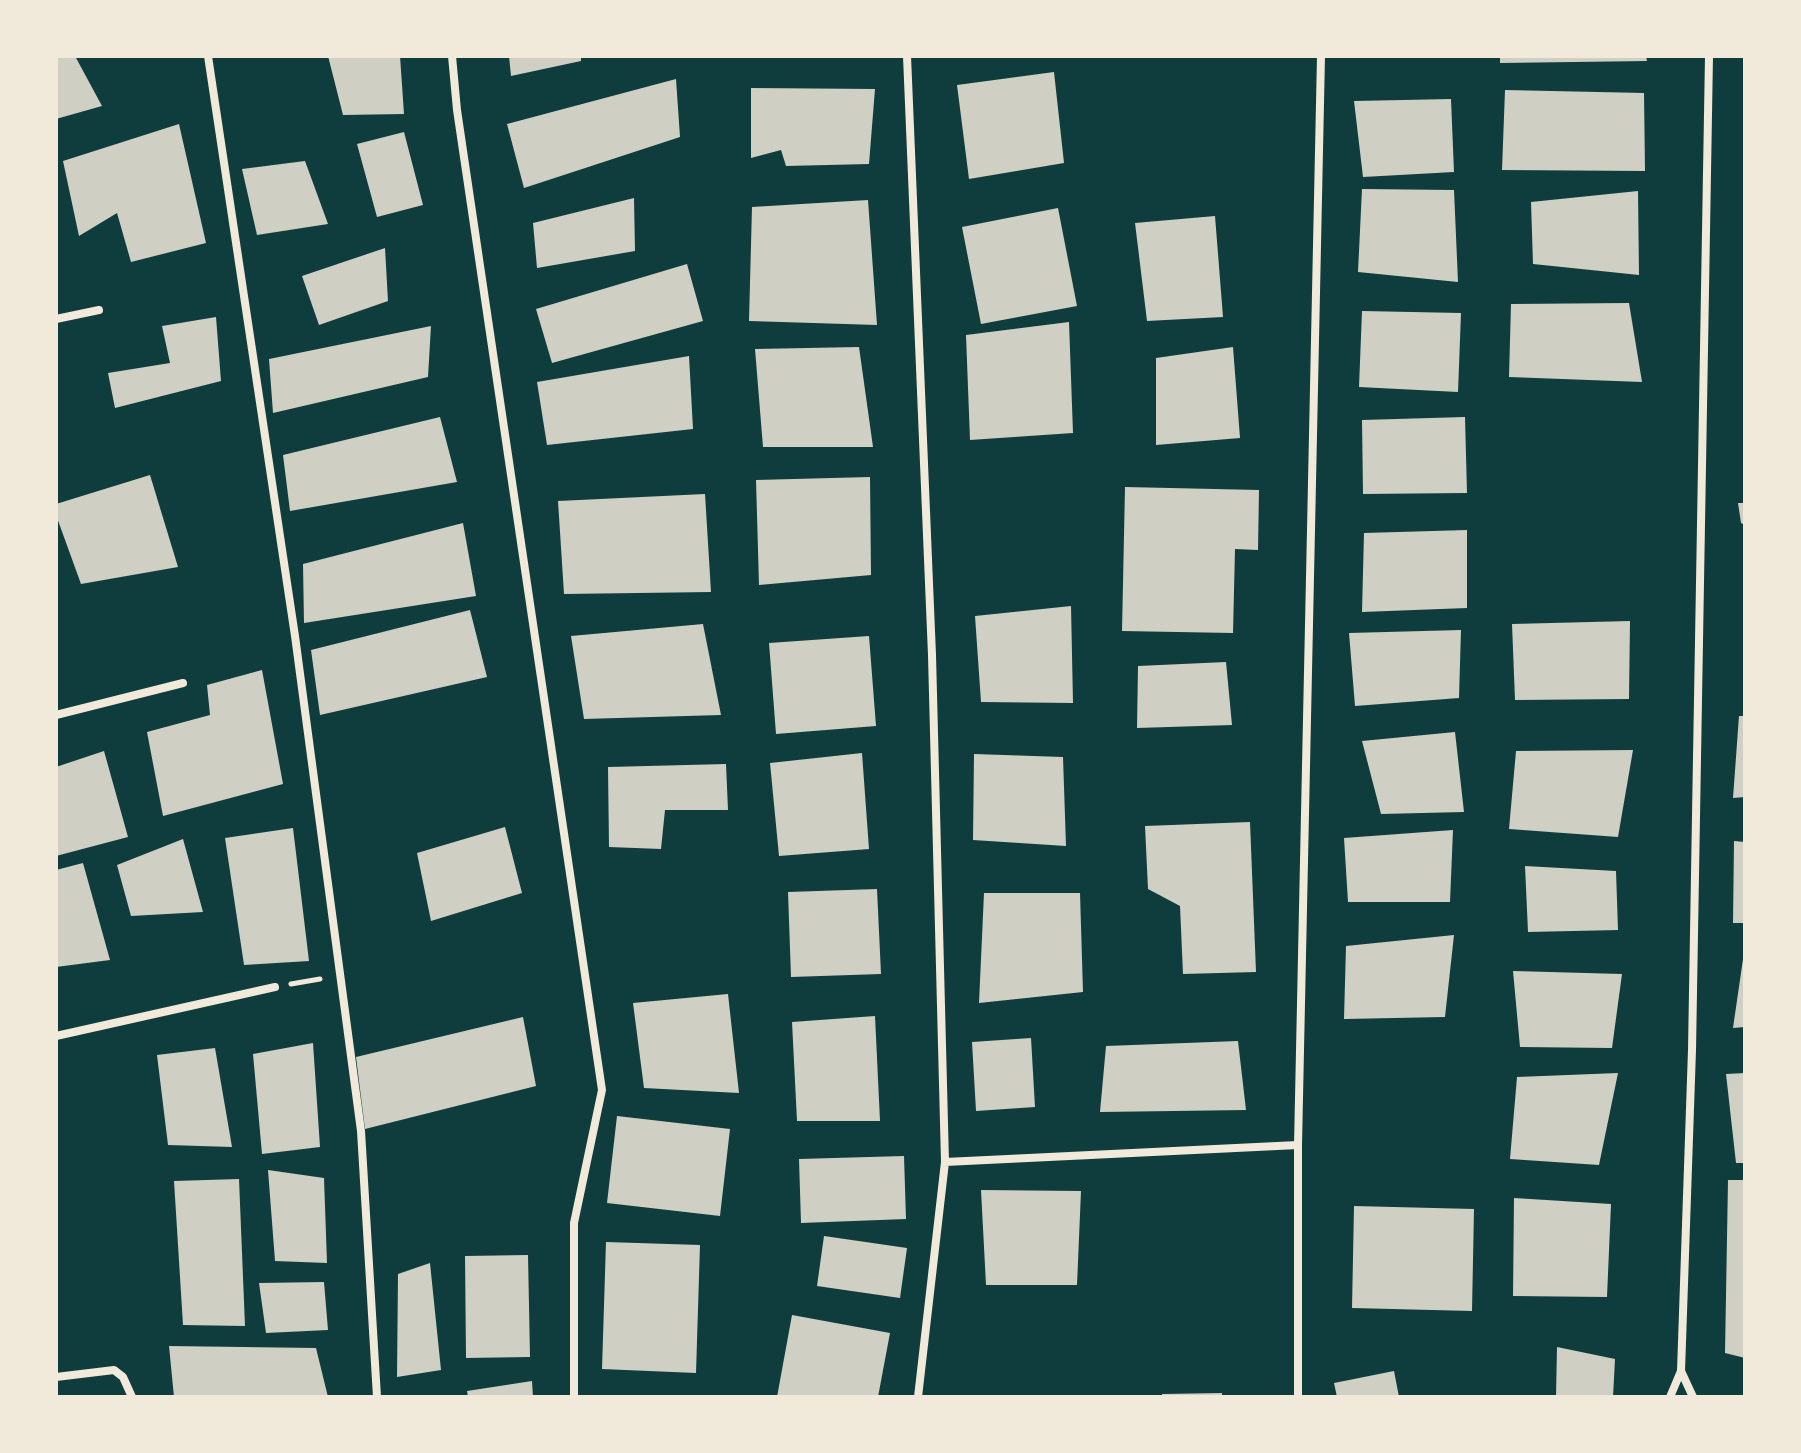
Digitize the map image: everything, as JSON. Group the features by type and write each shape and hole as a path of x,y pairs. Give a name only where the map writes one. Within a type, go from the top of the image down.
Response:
{"street":[{"path":"208,56 295,636 361,1131 377,1397"},
{"path":"452,56 457,110 602,1090 574,1223 574,1397"},
{"path":"907,56 932,655 945,1162 918,1397"},
{"path":"1298,1397 1298,1145 1321,56"},
{"path":"1670,1397 1681,1371 1692,1050 1694,741 1709,56"},
{"path":"56,319 99,310"},
{"path":"56,715 183,683"},
{"path":"56,1036 275,987"},
{"path":"945,1162 1298,1145"},
{"path":"56,1377 114,1370 123,1377 132,1397"},
{"path":"1681,1371 1693,1397"}],"path":[{"path":"275,987 341,975"}],"building":[{"path":"56,56 75,56 102,106 56,119"},
{"path":"328,56 400,56 404,114 343,115"},
{"path":"509,56 581,56 581,61 511,76"},
{"path":"1500,56 1646,56 1647,61 1500,63"},
{"path":"1054,72 1064,163 969,179 957,85"},
{"path":"676,79 680,137 524,188 507,124"},
{"path":"751,88 875,89 869,164 786,166 781,150 751,158"},
{"path":"1505,90 1644,93 1645,171 1502,170"},
{"path":"1451,99 1454,172 1363,177 1354,101"},
{"path":"179,124 206,243 131,262 117,213 79,236 63,161"},
{"path":"404,132 423,205 377,217 357,144"},
{"path":"305,161 328,224 257,235 242,169"},
{"path":"1362,189 1454,190 1458,282 1358,272"},
{"path":"1638,191 1639,275 1533,264 1531,202"},
{"path":"634,198 635,251 537,268 533,223"},
{"path":"868,200 877,325 749,321 752,207"},
{"path":"1058,208 1077,306 981,324 962,227"},
{"path":"1215,216 1223,317 1147,321 1135,223"},
{"path":"385,248 388,301 319,325 302,276"},
{"path":"687,264 703,321 552,363 536,309"},
{"path":"1629,303 1642,382 1509,377 1511,304"},
{"path":"1362,311 1461,313 1458,392 1359,387"},
{"path":"216,317 221,381 115,408 108,373 170,363 162,326"},
{"path":"1069,322 1073,433 970,440 966,335"},
{"path":"431,326 428,377 273,413 269,359"},
{"path":"859,347 873,447 763,447 755,349"},
{"path":"1233,347 1240,438 1156,445 1156,358"},
{"path":"689,356 693,429 547,445 537,382"},
{"path":"440,417 457,482 290,511 283,455"},
{"path":"1465,417 1467,493 1363,494 1362,420"},
{"path":"150,475 178,567 81,584 56,515 56,504"},
{"path":"870,477 871,575 759,585 756,480"},
{"path":"1125,487 1259,490 1258,550 1235,549 1233,633 1122,631"},
{"path":"705,494 711,592 564,594 558,501"},
{"path":"1738,503 1745,503 1745,525 1741,523"},
{"path":"463,523 476,596 304,623 303,564"},
{"path":"1467,530 1467,608 1362,612 1364,533"},
{"path":"1071,606 1073,703 981,702 975,616"},
{"path":"470,610 487,677 320,715 311,650"},
{"path":"1630,621 1629,699 1515,700 1512,624"},
{"path":"703,624 721,715 584,719 571,636"},
{"path":"1461,630 1459,698 1355,706 1349,633"},
{"path":"869,636 876,726 776,734 769,643"},
{"path":"1226,662 1232,725 1137,728 1138,666"},
{"path":"262,670 283,784 163,816 147,732 210,715 207,685"},
{"path":"1739,716 1745,716 1745,797 1733,798"},
{"path":"1455,732 1464,812 1381,814 1362,741"},
{"path":"1633,750 1618,837 1509,829 1516,751"},
{"path":"104,751 128,837 56,856 56,767"},
{"path":"862,753 869,849 779,856 770,763"},
{"path":"974,754 1063,757 1066,846 973,840"},
{"path":"726,764 728,810 665,810 661,849 609,847 608,767"},
{"path":"1250,822 1256,972 1183,974 1180,906 1148,889 1145,826"},
{"path":"505,827 522,893 431,921 417,853"},
{"path":"293,828 309,961 244,965 225,838"},
{"path":"1453,830 1450,902 1348,902 1344,838"},
{"path":"183,839 203,912 131,916 117,865"},
{"path":"1734,841 1745,842 1745,923 1733,923"},
{"path":"83,863 110,960 56,967 56,870"},
{"path":"1525,866 1616,871 1618,930 1528,932"},
{"path":"877,889 881,974 791,977 788,892"},
{"path":"984,893 1080,893 1083,992 979,1003"},
{"path":"1454,935 1445,1017 1344,1019 1346,946"},
{"path":"1743,959 1745,1027 1733,1028"},
{"path":"1513,971 1622,974 1612,1048 1520,1047"},
{"path":"728,994 739,1093 644,1088 633,1003"},
{"path":"875,1016 880,1121 797,1121 792,1022"},
{"path":"523,1017 536,1086 365,1129 356,1057"},
{"path":"1031,1038 1035,1107 976,1111 972,1042"},
{"path":"1238,1041 1246,1110 1100,1112 1106,1046"},
{"path":"313,1043 320,1147 262,1154 253,1054"},
{"path":"215,1048 232,1147 168,1145 157,1055"},
{"path":"1618,1073 1599,1165 1510,1159 1517,1077"},
{"path":"1745,1073 1745,1163 1736,1163 1726,1074"},
{"path":"617,1116 730,1129 720,1216 607,1203"},
{"path":"904,1156 906,1219 801,1223 799,1159"},
{"path":"268,1170 324,1178 327,1263 275,1261"},
{"path":"239,1179 245,1326 183,1325 174,1181"},
{"path":"1728,1180 1745,1180 1745,1358 1725,1353"},
{"path":"981,1190 1081,1191 1077,1285 986,1285"},
{"path":"1514,1198 1611,1204 1607,1297 1513,1296"},
{"path":"1354,1206 1474,1209 1472,1311 1352,1308"},
{"path":"824,1236 907,1248 900,1298 817,1286"},
{"path":"606,1242 700,1245 696,1373 602,1369"},
{"path":"528,1255 530,1357 466,1358 465,1256"},
{"path":"430,1263 441,1370 397,1377 398,1274"},
{"path":"324,1282 328,1330 266,1333 259,1283"},
{"path":"792,1315 890,1333 878,1397 777,1397"},
{"path":"169,1346 316,1348 328,1397 174,1397"},
{"path":"1557,1347 1615,1359 1613,1397 1556,1397"},
{"path":"1394,1371 1399,1397 1337,1397 1334,1383"},
{"path":"532,1381 533,1397 468,1397 467,1391"},
{"path":"1222,1393 1222,1397 1162,1397 1162,1394"}]}
